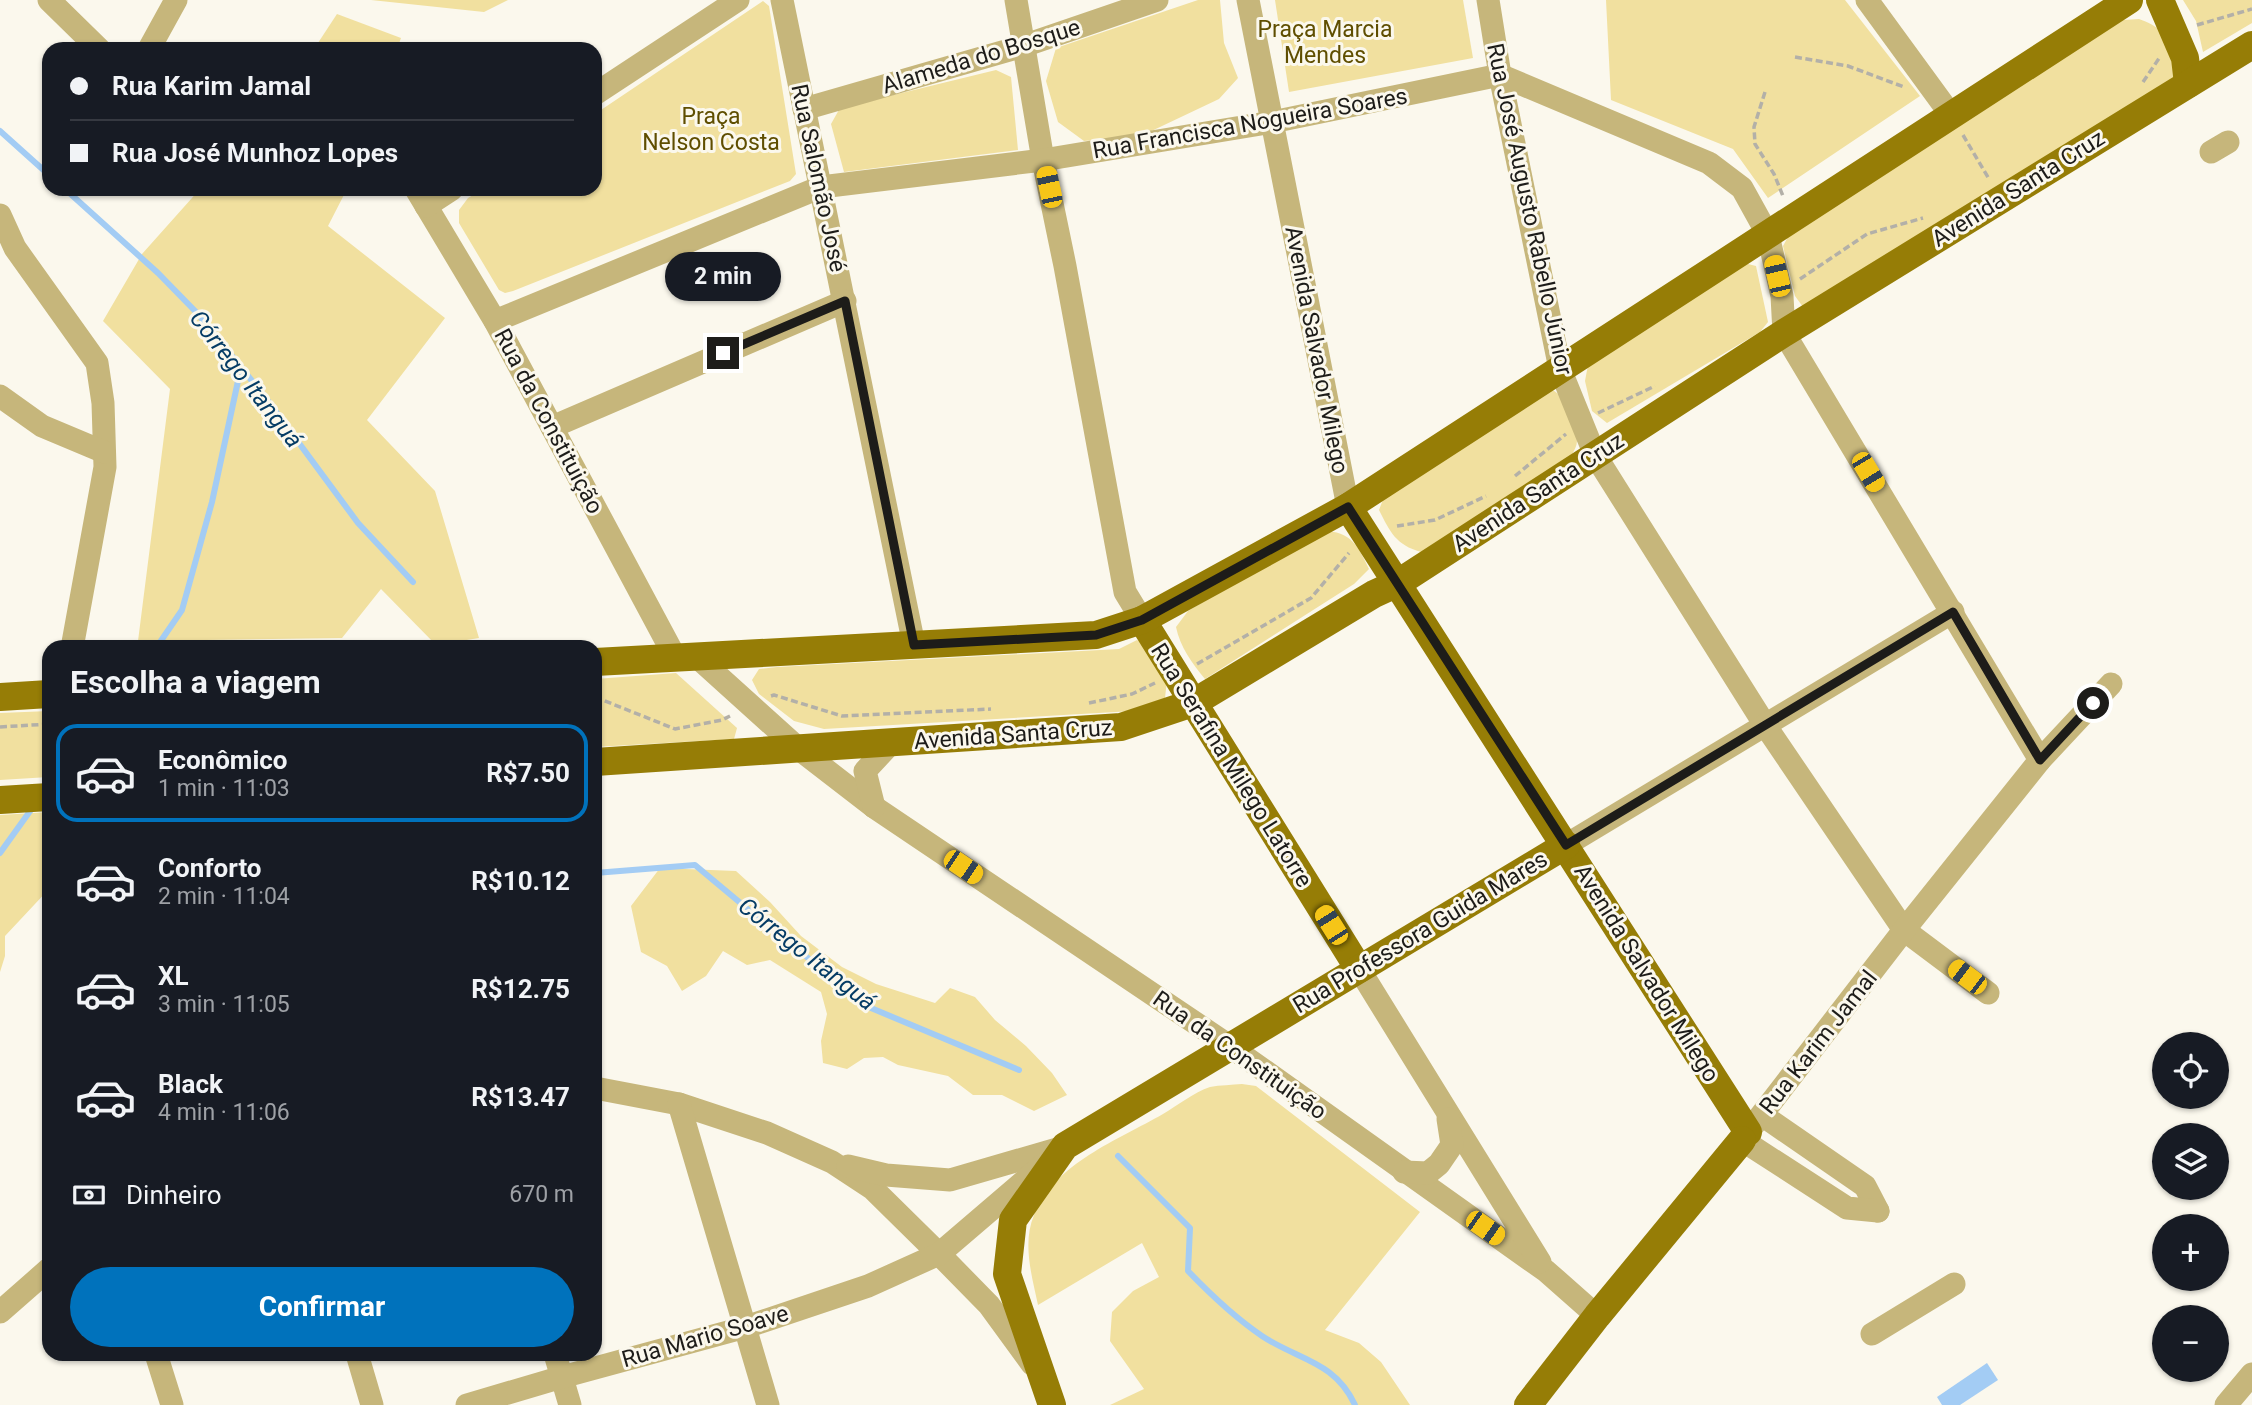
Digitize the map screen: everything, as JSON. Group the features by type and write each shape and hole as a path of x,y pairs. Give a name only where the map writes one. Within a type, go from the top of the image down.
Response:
{"main road":[{"path":"2160,0 2185,58 2188,84"},
{"path":"602,662 1096,635 1142,620 1348,507 1779,227 1943,104 2123,4 2148,14 2174,30"},
{"name":"Avenida Santa Cruz","path":"602,762 1121,727 1193,702 1374,594 1398,583 1784,332 2252,45"},
{"name":"Avenida Salvador Milego","path":"1348,507 1751,1129"},
{"name":"Rua Serafina Milego Latorre","path":"1142,620 1359,970"},
{"path":"0,697 42,694"},
{"path":"0,800 42,797"},
{"name":"Rua Professora Guida Mares","path":"1065,1146 1566,845"},
{"name":"Rua Karim Jamal","path":"1528,1405 1597,1316 1751,1129"},
{"path":"1052,1405 1007,1274 1013,1220 1065,1146"}],"street":[{"path":"49,0 92,42"},
{"path":"153,42 176,0"},
{"path":"602,89 738,0"},
{"name":"Rua Salomão José","path":"782,0 914,645"},
{"name":"Rua Serafina Milego Latorre","path":"1016,0 1043,160 1125,592 1142,620"},
{"name":"Alameda do Bosque","path":"804,108 1023,46 1157,0"},
{"name":"Avenida Salvador Milego","path":"1248,0 1348,507"},
{"name":"Rua José Augusto Rabello Júnior","path":"1488,0 1500,75 1560,369 1595,455 1765,725 1904,930 1987,993"},
{"path":"1867,0 1943,104"},
{"path":"1500,75 1709,163 1742,188 1779,227 1784,332 2040,760"},
{"name":"Rua Francisca Nogueira Soares","path":"495,321 821,187 1043,160 1272,122 1500,75"},
{"name":"Rua da Constituição","path":"421,197 495,321 552,427 686,657 874,807 1231,1047 1546,1271 1597,1316"},
{"path":"0,215 15,248 97,363 103,403 105,467 73,640"},
{"path":"552,427 845,301"},
{"path":"0,396 42,426 104,452"},
{"name":"Rua Professora Guida Mares","path":"1566,845 1953,612"},
{"name":"Rua Karim Jamal","path":"1751,1129 1904,930 2040,760 2111,684"},
{"path":"874,807 865,771 891,743"},
{"name":"Rua Serafina Milego Latorre","path":"1359,970 1546,1271"},
{"path":"602,1089 679,1104 767,1133 832,1162 873,1189 989,1305 1042,1377"},
{"path":"679,1104 768,1405"},
{"path":"1404,1172 1428,1173 1439,1164 1452,1145 1448,1113"},
{"path":"1751,1129 1865,1186 1878,1211 1847,1208 1751,1129"},
{"path":"832,1162 886,1175 950,1180 1065,1146"},
{"name":"Rua Professora Guida Mares","path":"939,1255 1065,1146"},
{"name":"Rua Mario Soave","path":"467,1405 746,1327 868,1286 939,1255"},
{"path":"0,1312 42,1275"},
{"path":"1872,1334 1954,1284"},
{"path":"158,1361 172,1405"},
{"path":"359,1361 372,1405"},
{"path":"557,1361 570,1405"},
{"path":"2226,1405 2249,1385"}],"path":[{"path":"2141,85 2174,30 2252,9"},
{"path":"1795,57 1847,66 1943,104 1992,184"},
{"path":"1765,92 1754,127 1755,144 1774,174 1779,227"},
{"path":"1802,276 1867,234 1931,215"},
{"path":"1088,704 1132,694 1206,660 1311,598 1349,554"},
{"path":"602,700 675,729 722,720 774,695 842,716 994,709"},
{"path":"0,727 42,724"}],"green space":[{"path":"371,0 508,0 484,12"},
{"path":"1198,0 1220,0 1224,43 1238,78 1219,99 1141,136 1084,141 1058,122 1046,81 1056,48"},
{"name":"Praça Marcia Mendes","path":"1275,0 1463,0 1473,58 1289,92"},
{"path":"1606,0 1845,0 1920,96 1768,198 1733,149 1611,100"},
{"path":"2183,0 2252,0 2252,23 2203,52 2196,21"},
{"name":"Praça Nelson Costa","path":"763,1 769,6 796,174 790,181 513,291 505,293 499,290 459,223 459,210 471,196 602,196 602,109"},
{"path":"337,14 401,38 400,42 319,42"},
{"path":"2139,19 2164,33 2173,45 2177,59 2172,83 1803,307 1795,296 1783,246 1789,235 2123,20"},
{"path":"996,70 1011,77 1018,150 844,172 831,124 840,108"},
{"path":"194,196 343,196 328,226 445,318 367,420 435,491 479,638 431,640 381,589 342,638 138,640 170,389 103,321 142,254"},
{"path":"1740,262 1756,266 1768,322 1760,332 1607,423 1592,411 1585,381 1589,360"},
{"path":"1549,388 1566,403 1573,417 1577,441 1571,456 1421,552 1405,546 1395,537 1379,510 1387,489"},
{"path":"1323,531 1340,534 1352,541 1369,569 1354,584 1205,679 1191,661 1176,627 1188,611"},
{"path":"1137,640 1142,643 1167,680 1165,698 1133,711 824,729 794,721 759,694 752,680 759,669 777,667 1119,649"},
{"path":"676,673 737,728 734,739 602,747 602,678"},
{"path":"42,711 42,777 0,780 0,713"},
{"path":"42,812 42,896 5,936 5,956 0,972 0,815"},
{"path":"660,868 736,871 770,902 801,936 842,967 876,984 935,1003 950,988 975,997 995,1020 1052,1073 1067,1095 1034,1111 1002,1095 973,1095 948,1076 898,1065 883,1057 864,1058 847,1069 823,1063 821,1041 827,1014 821,992 770,960 747,965 723,951 706,976 682,991 667,966 641,952 631,906"},
{"path":"1242,1084 1256,1086 1420,1212 1325,1330 1359,1343 1381,1362 1410,1405 1110,1405 1144,1389 1110,1341 1112,1312 1133,1291 1159,1277 1142,1243 1038,1305 1029,1260 1030,1226 1044,1197 1057,1181 1090,1155 1198,1092 1210,1087"}],"water":[{"path":"1987,1363 1998,1380 1960,1405 1942,1405 1937,1397"}],"waterway":[{"name":"Córrego Itanguá","path":"0,131 42,169"},
{"name":"Córrego Itanguá","path":"73,196 158,273 198,314 265,397 358,523 413,582"},
{"path":"161,640 182,610 212,502 241,367"},
{"path":"0,853 33,807"},
{"name":"Córrego Itanguá","path":"602,872 695,865 871,1008 1019,1070"},
{"name":"Córrego Itanguá","path":"1118,1156 1190,1228 1188,1271 1252,1329 1326,1370 1347,1390 1355,1405"}],"route":[{"path":"723,353 845,301 914,645 1096,635 1142,620 1348,507 1566,845 1953,612 2040,760 2093,703"}]}
